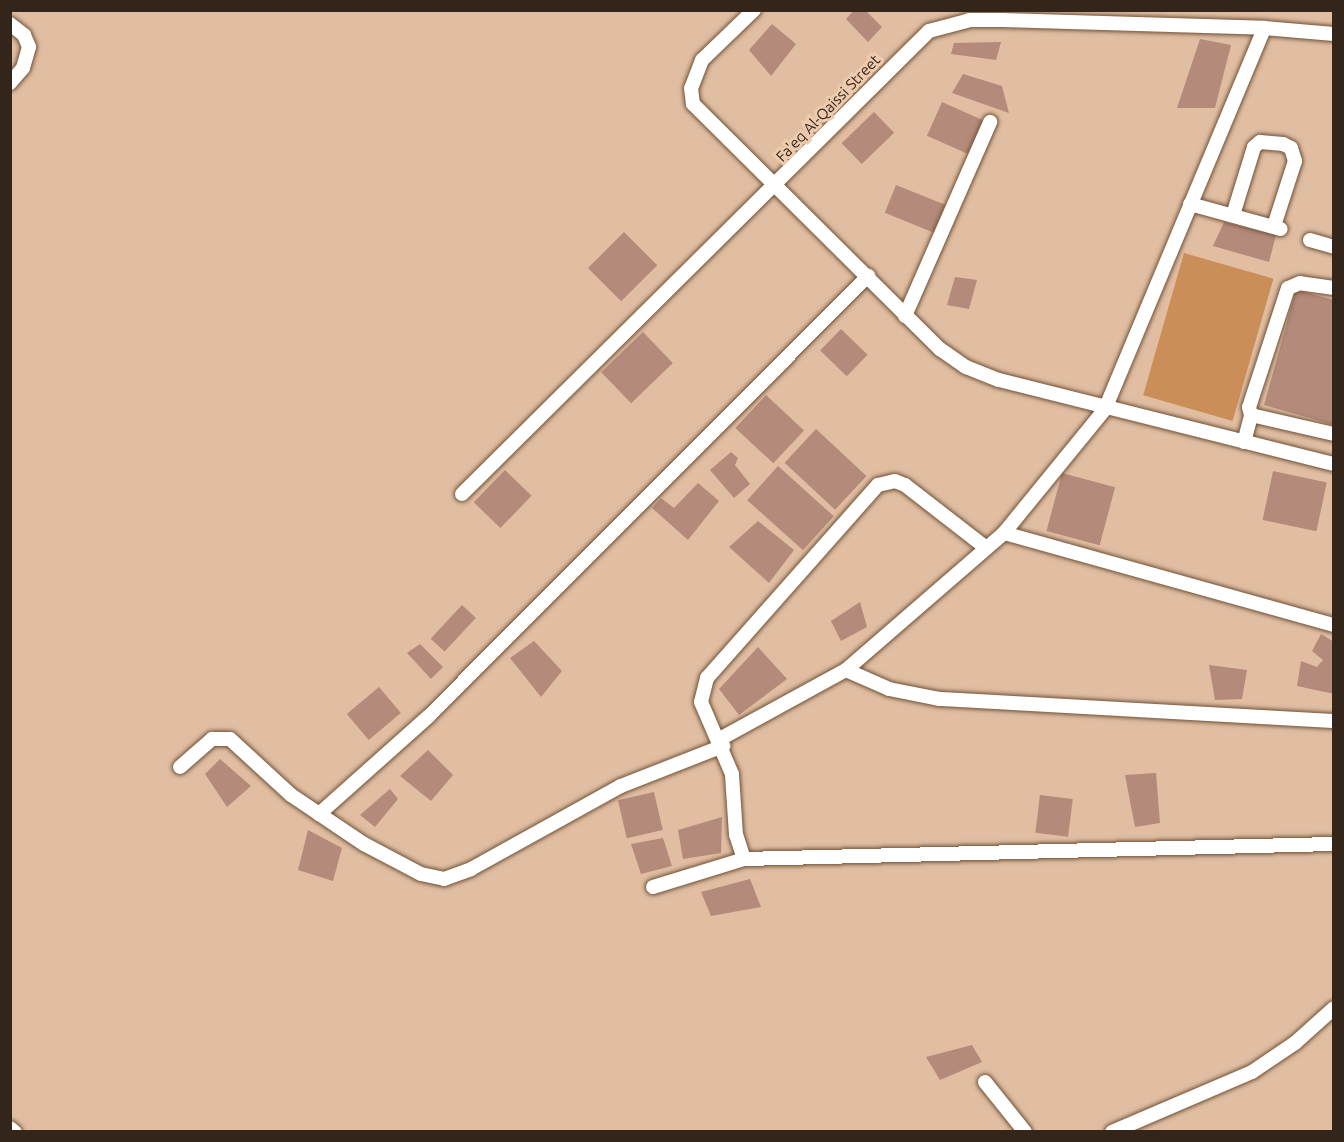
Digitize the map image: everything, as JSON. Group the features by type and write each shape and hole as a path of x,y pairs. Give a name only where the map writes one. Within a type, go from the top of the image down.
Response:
{"street":[{"path":"754,10 702,60 691,88 693,104 705,119 868,276 940,349 966,367 1105,409 1334,464"},
{"name":"Fa'eq Al-Qaissi Street","path":"462,494 774,187 919,38 945,25 1002,20 1264,28 1334,34"},
{"path":"10,24 24,35 29,47 23,68 10,83"},
{"path":"180,767 212,739 230,739 291,795 364,844 421,874 455,878 592,800 721,743 846,670 1004,532 1105,409 1264,28"},
{"path":"905,316 990,123"},
{"path":"1190,204 1279,228 1295,161 1291,148 1282,144 1260,142 1254,147 1233,215"},
{"path":"1310,240 1334,247"},
{"path":"319,814 429,716 868,276"},
{"path":"1244,442 1251,414 1249,404 1288,288 1300,283 1334,288"},
{"path":"1251,414 1334,434"},
{"path":"744,859 736,835 732,774 721,743 706,720 701,702 707,678 872,489 887,481 905,484 985,547"},
{"path":"1004,532 1334,625"},
{"path":"846,670 889,689 940,699 1334,721"},
{"path":"653,887 744,859 1334,844"},
{"path":"1112,1131 1252,1071 1295,1043 1334,1008"},
{"path":"985,1082 1026,1131"},
{"path":"10,1128 15,1131"}],"shaded area":[{"path":"1184,253 1273,279 1233,421 1143,395"}],"building":[{"path":"854,10 865,10 882,27 868,42 846,19"},
{"path":"772,24 796,44 771,76 749,50"},
{"path":"1200,39 1231,45 1215,108 1177,108"},
{"path":"1001,42 996,60 951,54 954,43"},
{"path":"963,74 1002,86 1009,113 952,93"},
{"path":"942,102 983,120 968,154 927,136"},
{"path":"874,112 894,133 862,164 842,143"},
{"path":"896,185 945,205 934,233 885,213"},
{"path":"1224,222 1276,235 1269,262 1213,246"},
{"path":"624,232 657,265 621,301 588,268"},
{"path":"955,277 977,280 969,309 947,305"},
{"path":"1296,290 1334,300 1334,425 1264,405"},
{"path":"841,329 868,355 847,376 820,351"},
{"path":"643,332 673,363 631,403 601,372"},
{"path":"766,395 804,430 773,463 735,428"},
{"path":"816,429 866,476 835,510 785,463"},
{"path":"731,452 738,458 735,465 750,484 734,498 710,470"},
{"path":"778,466 834,516 803,550 747,500"},
{"path":"505,470 532,496 500,528 474,502"},
{"path":"1273,471 1327,482 1316,531 1263,520"},
{"path":"1062,473 1115,487 1100,545 1046,531"},
{"path":"698,483 719,501 688,540 652,508 661,498 674,508"},
{"path":"758,521 794,550 769,583 729,547"},
{"path":"860,602 867,627 841,641 831,621"},
{"path":"462,605 476,618 445,652 431,639"},
{"path":"1321,634 1334,642 1334,694 1297,686 1301,661 1317,667 1323,660 1312,651"},
{"path":"534,641 562,671 541,697 510,658"},
{"path":"420,644 443,667 431,679 407,653"},
{"path":"758,647 787,679 739,715 719,689"},
{"path":"1209,665 1247,670 1242,699 1215,700"},
{"path":"379,687 401,713 369,740 347,714"},
{"path":"428,750 453,775 431,801 400,776"},
{"path":"220,759 251,786 227,807 205,774"},
{"path":"1156,773 1160,823 1135,827 1125,775"},
{"path":"390,789 398,799 375,827 360,815"},
{"path":"654,792 663,830 627,838 618,800"},
{"path":"1040,795 1073,799 1068,837 1035,833"},
{"path":"722,817 721,853 683,859 678,830"},
{"path":"308,830 342,848 333,881 298,870"},
{"path":"663,838 672,866 641,874 631,844"},
{"path":"750,879 761,907 711,916 701,892"},
{"path":"972,1045 982,1062 940,1080 926,1057"}]}
